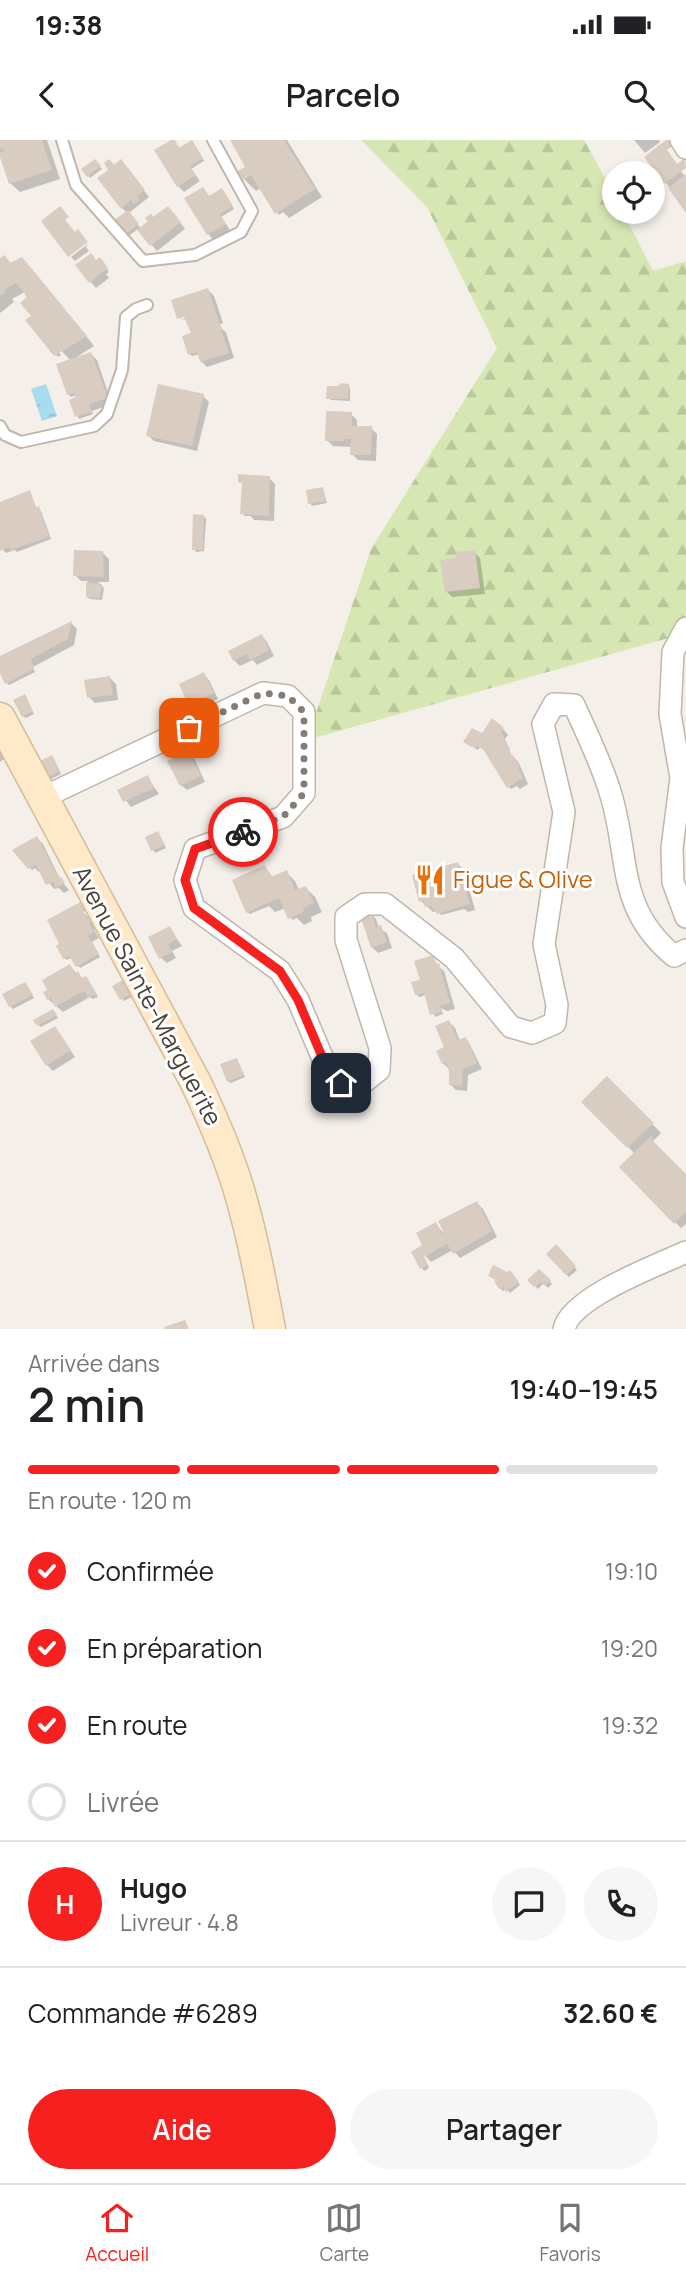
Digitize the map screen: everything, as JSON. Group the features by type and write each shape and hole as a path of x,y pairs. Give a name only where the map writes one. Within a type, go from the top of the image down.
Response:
{"street":[{"path":"681,140 686,148"},
{"path":"686,628 673,652 670,714 681,778 672,848 673,882 686,917"},
{"path":"42,798 263,693 288,696 304,712 304,793 283,817 195,849 185,880 194,908 280,971 298,1000 326,1066 341,1083 360,1085 379,1070 380,1048 346,940 346,917 365,904 385,904 454,958 511,1027 533,1033 555,1023 557,1005 544,944 564,812 543,724 554,705 574,705 611,796 625,874 639,915 655,941 674,956 686,950"},
{"name":"Avenue Sainte-Marguerite","path":"0,718 190,1071 220,1134 242,1201 270,1329"},
{"path":"564,1329 565,1323 575,1311 624,1279 686,1252"}],"lane":[{"path":"62,140 76,185 143,261 195,254 241,232 252,211 214,140"},
{"path":"0,426 5,435 21,442 94,426 107,414 122,370 127,317 136,309 147,305"}],"green space":[{"path":"361,140 584,140 602,172 602,224 629,224 653,271 686,261 686,633 307,740 371,549 497,348 427,207"}],"water":[{"path":"46,384 57,416 42,421 31,389"}],"building":[{"path":"0,140 42,140 52,170 9,184 0,157 0,152 4,151 3,148 0,150"},
{"path":"175,140 179,148 192,140 203,158 190,166 196,175 177,187 154,150"},
{"path":"230,140 284,140 315,189 275,214 251,175 243,180 238,171 245,167"},
{"path":"666,140 671,140 675,144 667,150 677,164 685,158 686,168 665,183 665,161 647,161 644,157"},
{"path":"95,159 101,166 87,177 81,169"},
{"path":"109,159 114,165 121,159 145,190 137,196 140,199 134,204 131,200 121,209 97,178 108,170 104,163"},
{"path":"686,174 686,213 668,188"},
{"path":"203,187 209,196 222,188 233,206 220,214 226,224 207,235 184,198"},
{"path":"60,206 69,217 65,220 75,232 78,229 88,242 68,257 41,221"},
{"path":"168,206 181,222 150,246 137,230 148,221 145,218 151,213 153,217"},
{"path":"128,210 139,224 123,236 112,222"},
{"path":"91,253 96,260 100,257 108,268 89,283 75,265"},
{"path":"5,255 10,263 22,257 87,336 54,356 25,320 31,316 20,303 27,297 16,283 4,290 6,293 0,296 0,258"},
{"path":"208,288 229,353 200,362 197,352 188,355 182,336 191,333 184,317 177,319 171,300"},
{"path":"91,352 108,398 89,404 92,412 75,417 69,400 76,397 74,393 67,395 56,364"},
{"path":"340,383 349,384 348,399 326,399 327,386 339,386"},
{"path":"158,384 204,394 192,446 146,436"},
{"path":"326,411 352,412 352,426 372,426 371,455 350,455 351,439 325,441"},
{"path":"238,474 270,476 269,516 240,514 242,483 238,482"},
{"path":"323,487 326,501 308,504 306,490"},
{"path":"30,490 36,508 39,506 49,537 0,551 0,502"},
{"path":"193,514 204,515 203,550 192,550"},
{"path":"74,550 103,551 104,577 73,576"},
{"path":"475,550 480,588 445,592 440,560 456,558 455,552"},
{"path":"86,582 102,584 100,598 86,597"},
{"path":"72,621 68,639 31,659 34,669 5,684 0,674 0,656"},
{"path":"262,634 269,650 250,660 247,654 233,661 228,651"},
{"path":"204,672 214,693 188,705 179,684"},
{"path":"110,676 113,695 87,698 84,680"},
{"path":"25,694 33,711 22,717 13,700"},
{"path":"492,718 504,728 501,731 523,778 507,788 483,749 477,746 476,749 463,742 472,728 482,733"},
{"path":"188,750 201,776 180,786 167,761"},
{"path":"52,755 60,771 47,778 38,762"},
{"path":"148,775 154,788 123,802 117,790"},
{"path":"158,831 165,845 151,851 145,837"},
{"path":"37,836 59,878 65,883 56,888 53,882 46,885 36,865 28,869 12,850"},
{"path":"458,862 470,904 437,914 431,906 425,907 423,900 419,902 412,875"},
{"path":"265,865 271,877 287,870 295,890 306,886 314,903 303,908 304,912 288,919 279,898 246,913 232,880"},
{"path":"82,901 86,909 82,910 87,919 91,917 93,921 89,923 94,932 88,936 99,954 76,967 69,956 63,959 47,920"},
{"path":"371,911 376,927 381,925 387,942 371,948 360,915"},
{"path":"170,926 177,939 168,944 172,952 159,959 148,937"},
{"path":"433,955 436,964 439,963 450,1003 440,1006 442,1012 430,1015 424,993 415,995 411,982 420,980 414,961"},
{"path":"70,964 75,974 78,971 82,978 86,976 97,994 88,998 84,991 55,1007 51,998 47,1000 43,992 47,990 42,980"},
{"path":"127,978 134,992 120,1000 112,986"},
{"path":"25,982 33,995 9,1007 2,994"},
{"path":"53,1009 57,1015 37,1026 33,1020"},
{"path":"449,1020 458,1040 466,1037 477,1063 463,1069 462,1086 449,1085 446,1062 442,1064 436,1051 444,1047 435,1026"},
{"path":"55,1026 71,1050 46,1066 30,1041"},
{"path":"237,1058 244,1075 227,1082 220,1064"},
{"path":"607,1076 654,1123 627,1148 581,1102"},
{"path":"652,1135 652,1140 686,1174 686,1212 674,1224 619,1167"},
{"path":"477,1201 492,1231 453,1254 447,1244 424,1257 428,1265 420,1269 411,1252 422,1245 416,1233 436,1222 442,1234 444,1233 438,1221"},
{"path":"556,1244 576,1266 566,1275 546,1254"},
{"path":"493,1265 507,1272 510,1270 519,1282 506,1292 503,1287 499,1289 494,1281 496,1280 488,1276"},
{"path":"539,1269 551,1280 545,1286 541,1282 534,1287 527,1280"},
{"path":"185,1320 189,1329 164,1327"}],"way so far":[{"path":"189,728 263,693 288,696 304,712 304,793 283,817 243,832"}],"place":[{"name":"Figue & Olive","path":"430,880"}],"route":[{"path":"243,832 195,849 185,880 194,908 280,971 298,1000 326,1066 341,1083"}]}
